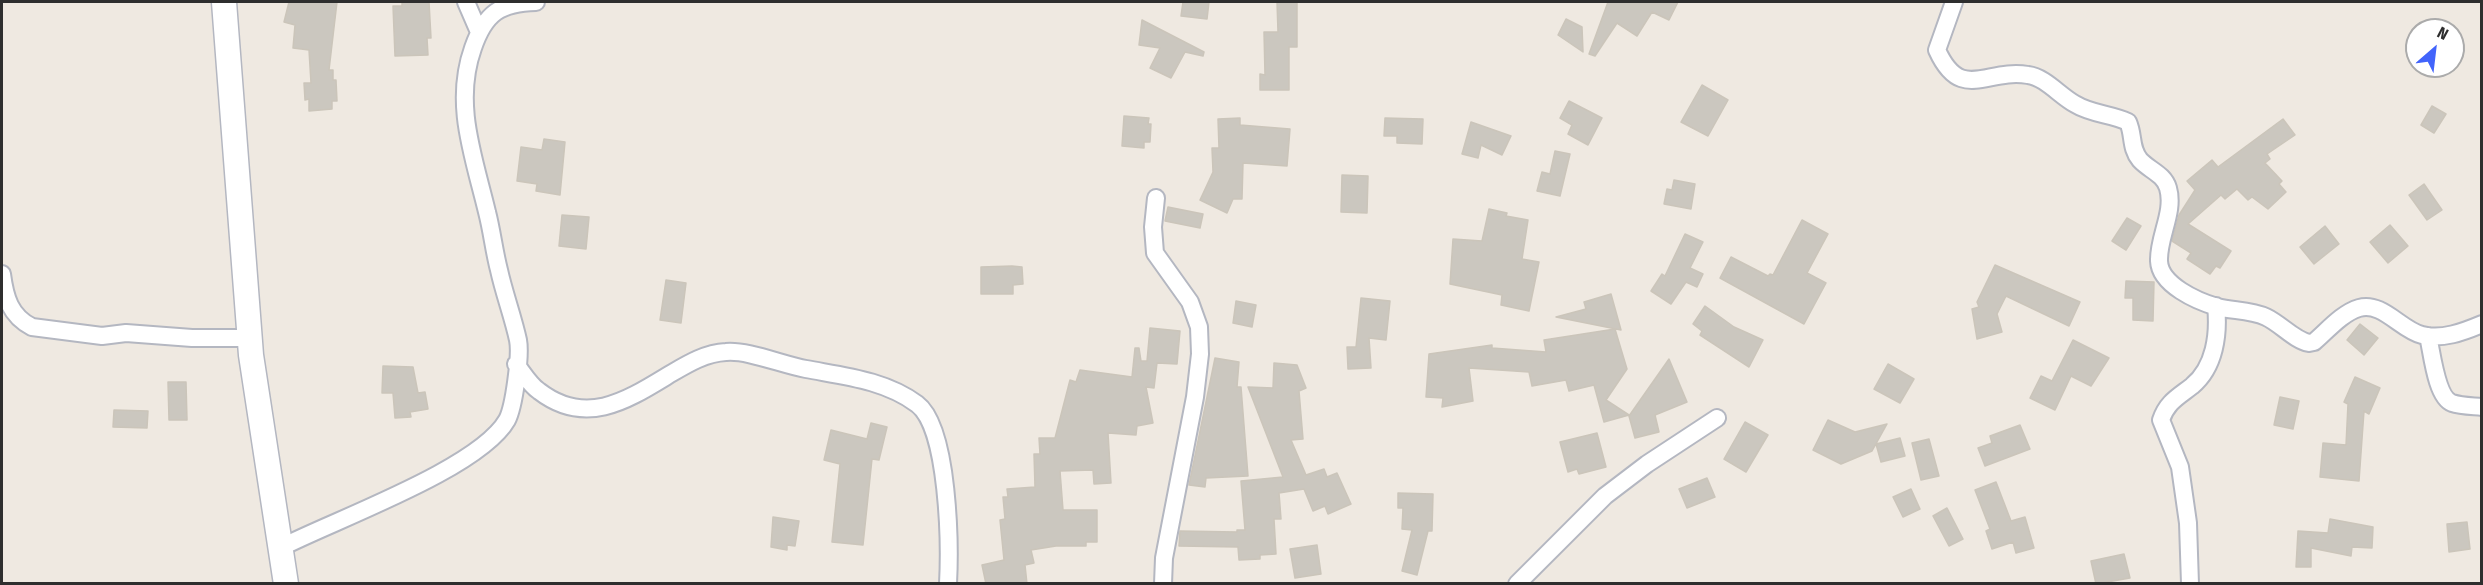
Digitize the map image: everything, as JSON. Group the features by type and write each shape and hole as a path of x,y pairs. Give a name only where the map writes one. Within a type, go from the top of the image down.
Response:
{"street":[{"path":"224,2 250,338 286,584"},
{"path":"466,2 479,32"},
{"path":"280,548 443,472 494,438 508,419 515,397 518,342 466,128 463,92 470,56 486,19 498,9 520,2 536,2"},
{"path":"1954,2 1937,50 1945,68 1952,74 1970,81 2003,75 2037,77 2078,106 2128,122 2132,132 2132,149 2140,160 2165,180 2169,190 2169,203 2159,259 2161,271 2170,283 2216,306 2265,317 2309,343 2350,312 2363,307 2380,311 2414,332 2428,336 2451,335 2481,324"},
{"path":"1156,198 1153,227 1155,253 1190,302 1199,327 1195,397 1164,558 1163,584"},
{"path":"2,274 11,309 23,322 32,327 102,336 126,333 192,338 250,338"},
{"path":"2190,584 2188,523 2180,467 2161,420 2167,405 2194,384 2211,358 2217,331 2216,306"},
{"path":"2428,336 2439,387 2445,399 2452,403 2481,407"},
{"path":"516,364 537,390 556,402 585,409 612,406 637,395 694,360 728,351 783,365 864,380 889,389 919,405 932,425 949,509 948,584"},
{"path":"1517,584 1605,496 1647,464 1717,418"}],"building":[{"path":"289,2 337,2 329,70 333,70 333,80 336,80 337,101 332,101 332,109 309,111 309,99 305,100 304,83 311,83 309,50 293,48 295,25 284,22"},
{"path":"402,2 429,2 431,38 427,38 428,55 395,56 393,6 402,6"},
{"path":"1183,2 1209,2 1207,19 1181,16"},
{"path":"1277,2 1297,2 1297,47 1289,47 1289,90 1260,90 1260,74 1265,75 1264,32 1278,32"},
{"path":"1608,2 1678,2 1669,20 1652,12 1637,36 1617,23 1595,56 1589,54"},
{"path":"1566,19 1582,27 1583,52 1558,35"},
{"path":"1142,20 1204,52 1203,56 1185,52 1171,78 1150,68 1160,48 1139,45"},
{"path":"1702,85 1728,100 1708,136 1681,122"},
{"path":"1569,101 1602,118 1588,145 1568,134 1572,125 1560,118"},
{"path":"2432,106 2446,114 2434,133 2421,125"},
{"path":"1124,116 1149,118 1150,142 1144,142 1144,148 1122,146"},
{"path":"1240,118 1240,125 1290,129 1287,166 1243,163 1242,199 1233,199 1227,213 1200,200 1213,172 1212,148 1219,148 1218,119"},
{"path":"1385,118 1423,119 1422,144 1397,143 1397,136 1384,136"},
{"path":"2283,119 2295,135 2267,154 2270,159 2265,163 2282,181 2279,184 2286,192 2268,209 2252,197 2248,200 2237,189 2225,199 2221,195 2188,224 2231,251 2220,268 2216,266 2210,274 2187,259 2191,253 2172,241 2179,215 2195,190 2187,181 2212,160 2218,167"},
{"path":"1471,122 1511,136 1502,155 1481,145 1478,158 1462,154"},
{"path":"544,139 565,142 560,195 536,191 537,184 517,181 521,147 542,150"},
{"path":"1555,151 1570,154 1560,196 1537,191 1542,172 1550,174"},
{"path":"1342,175 1368,176 1367,213 1341,212"},
{"path":"1674,180 1695,184 1691,209 1664,204 1667,189 1672,190"},
{"path":"2424,184 2442,210 2427,220 2409,195"},
{"path":"1168,207 1203,214 1200,228 1165,221"},
{"path":"1489,209 1507,213 1506,216 1528,220 1522,259 1539,262 1529,311 1501,305 1502,295 1450,284 1453,239 1482,241"},
{"path":"562,215 589,217 586,249 559,246"},
{"path":"2127,218 2141,226 2126,250 2112,241"},
{"path":"1802,220 1828,234 1807,273 1826,283 1804,324 1720,278 1731,257 1768,276 1773,275"},
{"path":"2390,225 2408,246 2388,263 2370,242"},
{"path":"2325,226 2339,244 2314,264 2300,247"},
{"path":"1685,234 1703,242 1690,268 1703,274 1697,287 1686,282 1671,304 1651,291 1662,274 1665,276"},
{"path":"1995,265 2080,302 2069,326 2006,296 1997,314 2002,332 1977,339 1972,309 1979,307 1977,302"},
{"path":"981,267 1022,267 1023,284 1013,285 1013,294 981,294"},
{"path":"666,280 686,283 681,323 660,320"},
{"path":"2126,281 2154,282 2153,321 2133,320 2133,298 2125,298"},
{"path":"1611,294 1621,330 1556,317 1586,309 1584,302"},
{"path":"1361,298 1390,301 1386,340 1369,338 1371,368 1348,369 1347,347 1356,347"},
{"path":"1236,301 1256,305 1252,327 1233,323"},
{"path":"1705,306 1734,327 1763,340 1749,367 1700,335 1702,331 1693,324"},
{"path":"2360,324 2378,338 2364,355 2347,340"},
{"path":"1150,328 1180,331 1177,364 1157,363 1154,388 1146,387 1153,423 1137,426 1136,435 1108,433 1111,483 1094,484 1093,470 1060,471 1063,510 1097,510 1097,542 1086,542 1086,546 1056,546 1031,550 1034,563 1025,565 1027,584 986,584 982,565 1004,560 1000,520 1005,519 1003,497 1008,497 1007,489 1035,487 1034,454 1040,454 1039,438 1055,438 1070,380 1076,382 1080,370 1132,377 1135,348 1139,348 1141,361 1147,361"},
{"path":"1615,329 1627,369 1606,400 1629,415 1604,422 1594,385 1569,391 1566,380 1532,386 1529,372 1469,368 1473,401 1442,407 1443,398 1426,397 1429,354 1492,345 1492,348 1546,352 1544,340"},
{"path":"2073,340 2109,358 2091,386 2071,376 2055,410 2030,398 2041,376 2052,381"},
{"path":"1215,358 1239,362 1237,387 1241,387 1248,476 1206,478 1205,487 1189,485"},
{"path":"1669,359 1687,402 1655,415 1659,432 1635,438 1629,416"},
{"path":"1274,363 1297,365 1306,388 1299,391 1303,439 1291,440 1306,475 1324,469 1327,477 1337,473 1351,504 1328,514 1325,506 1313,511 1304,489 1279,493 1281,519 1274,519 1276,554 1260,555 1260,559 1239,560 1238,547 1179,546 1180,531 1237,532 1237,530 1245,530 1241,481 1283,477 1248,387 1273,388"},
{"path":"1888,364 1914,379 1900,403 1874,389"},
{"path":"383,366 413,367 418,393 425,392 428,409 410,412 411,417 395,418 393,393 382,393"},
{"path":"2355,377 2380,388 2369,414 2364,411 2359,481 2320,477 2323,443 2346,445 2348,404 2344,402"},
{"path":"168,382 186,382 187,420 169,420"},
{"path":"2280,397 2299,401 2293,429 2274,425"},
{"path":"114,410 148,411 147,428 113,427"},
{"path":"1828,420 1855,432 1887,424 1872,451 1841,464 1813,450"},
{"path":"1745,422 1768,435 1746,472 1724,459"},
{"path":"871,423 887,427 879,460 872,459 863,545 832,542 840,464 824,460 831,430 867,439"},
{"path":"2020,425 2030,449 1985,466 1978,448 1992,443 1990,436"},
{"path":"1597,433 1606,467 1579,474 1577,469 1568,472 1560,442"},
{"path":"1900,438 1905,456 1881,462 1876,444"},
{"path":"1929,439 1939,476 1921,480 1912,443"},
{"path":"1707,478 1715,497 1687,508 1679,489"},
{"path":"1996,482 2011,521 2025,517 2034,548 2016,553 2013,542 1992,549 1986,531 1990,529 1975,490"},
{"path":"1911,489 1920,509 1903,517 1893,497"},
{"path":"1398,493 1433,494 1432,531 1428,531 1417,575 1402,571 1412,530 1402,529 1403,508 1398,508"},
{"path":"1947,508 1963,539 1949,546 1933,516"},
{"path":"773,517 799,521 795,546 787,545 787,550 771,547"},
{"path":"2330,519 2373,527 2372,548 2352,547 2351,556 2311,548 2311,567 2296,567 2298,531 2328,533"},
{"path":"2467,522 2470,549 2449,552 2447,524"},
{"path":"1317,545 1321,574 1295,578 1290,549"},
{"path":"2124,554 2130,578 2096,584 2091,561"}]}
